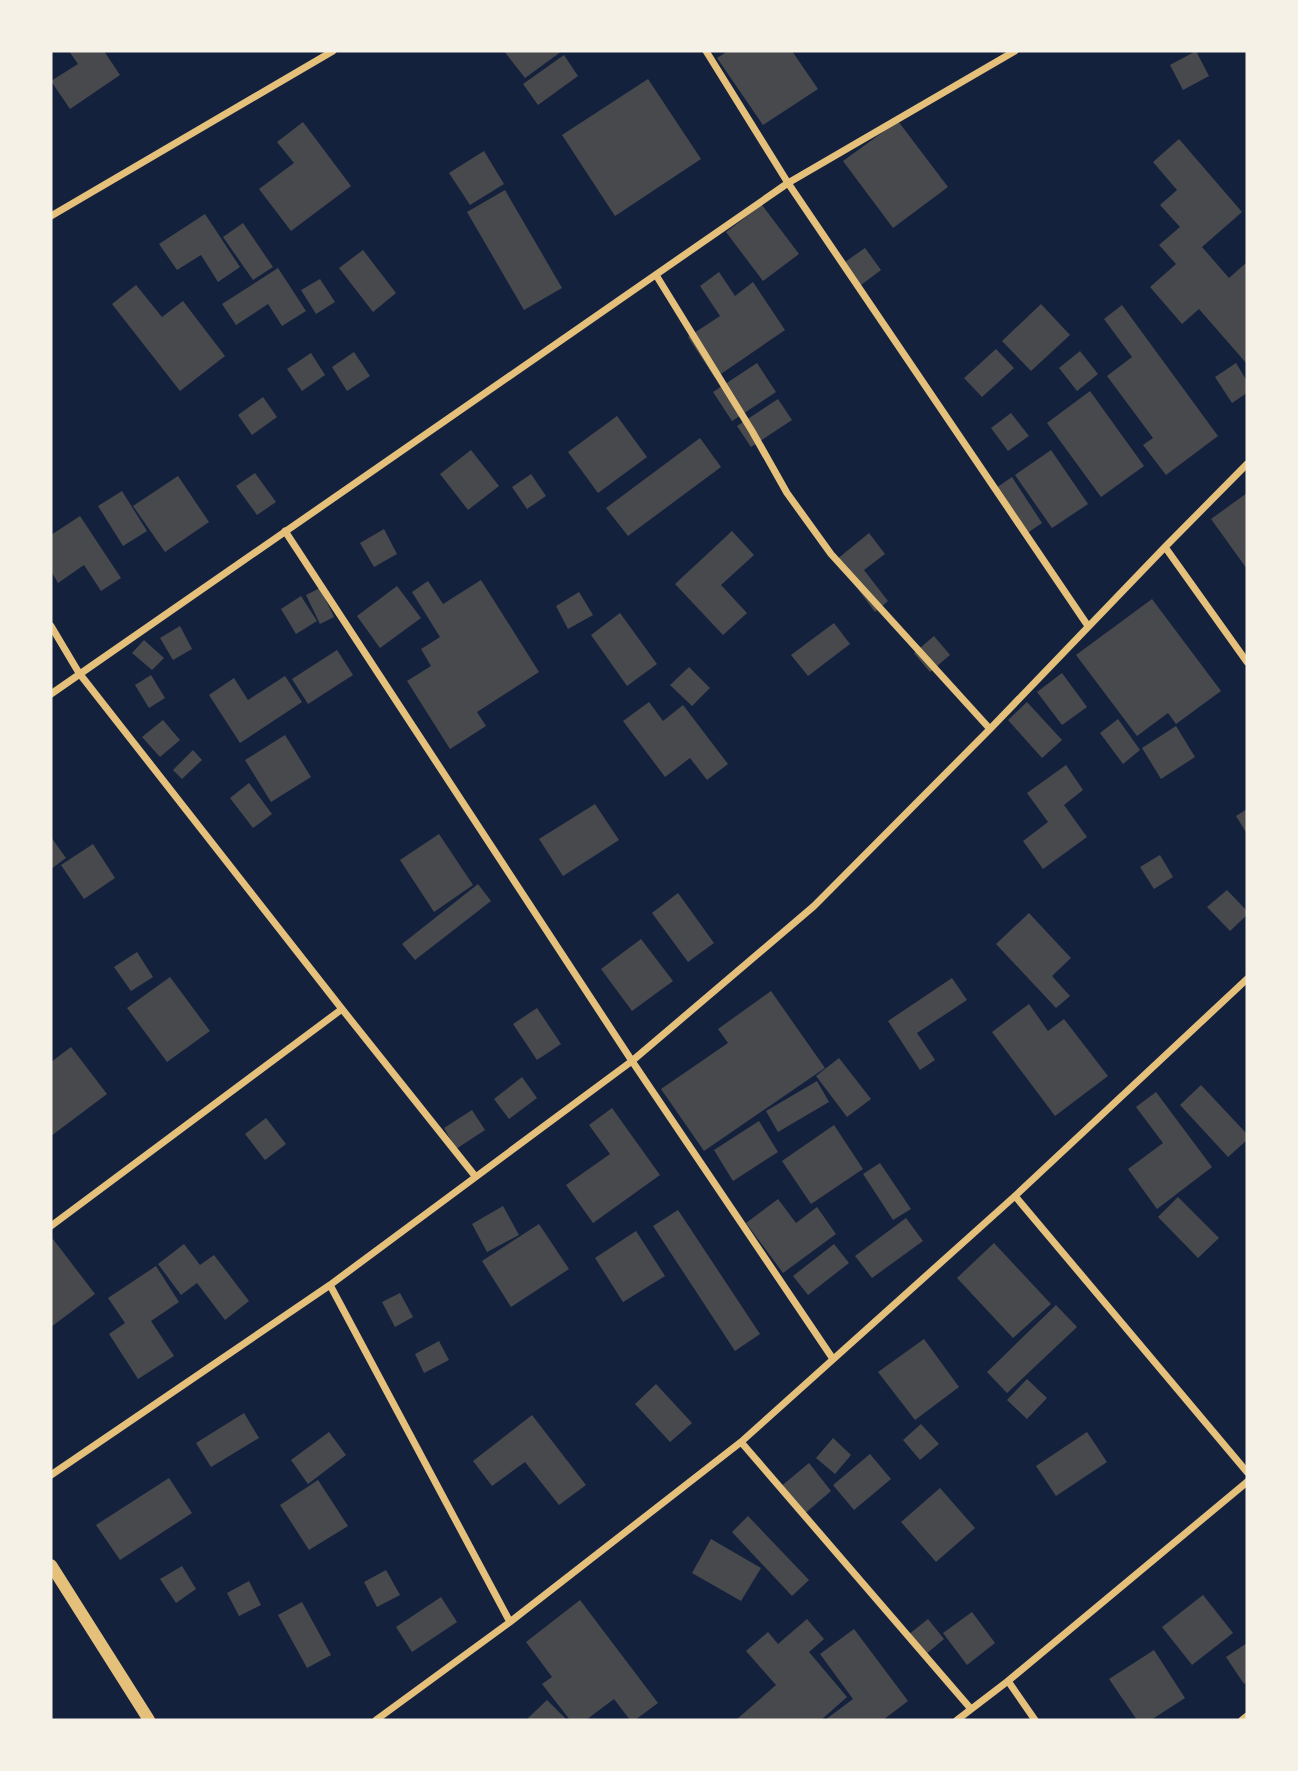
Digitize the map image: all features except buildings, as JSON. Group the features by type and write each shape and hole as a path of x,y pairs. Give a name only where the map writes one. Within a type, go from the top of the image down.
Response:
{"street":[{"path":"51,216 333,51"},
{"path":"706,51 788,183 1088,626"},
{"path":"51,694 788,183 1015,51"},
{"path":"656,275 752,430 787,493 831,554 990,729"},
{"path":"51,1475 330,1285 632,1061 814,906 1247,464"},
{"path":"285,531 632,1061 833,1359"},
{"path":"1165,547 1247,662"},
{"path":"51,626 79,673 475,1176"},
{"path":"376,1720 510,1622 741,1442 1015,1196 1247,978"},
{"path":"51,1226 342,1009"},
{"path":"1015,1196 1247,1472"},
{"path":"330,1285 510,1622"},
{"path":"741,1442 971,1709"},
{"path":"957,1720 1008,1681 1247,1482"},
{"path":"51,1564 149,1720"},
{"path":"1008,1681 1035,1720"},
{"path":"1242,1720 1247,1716"}]}
